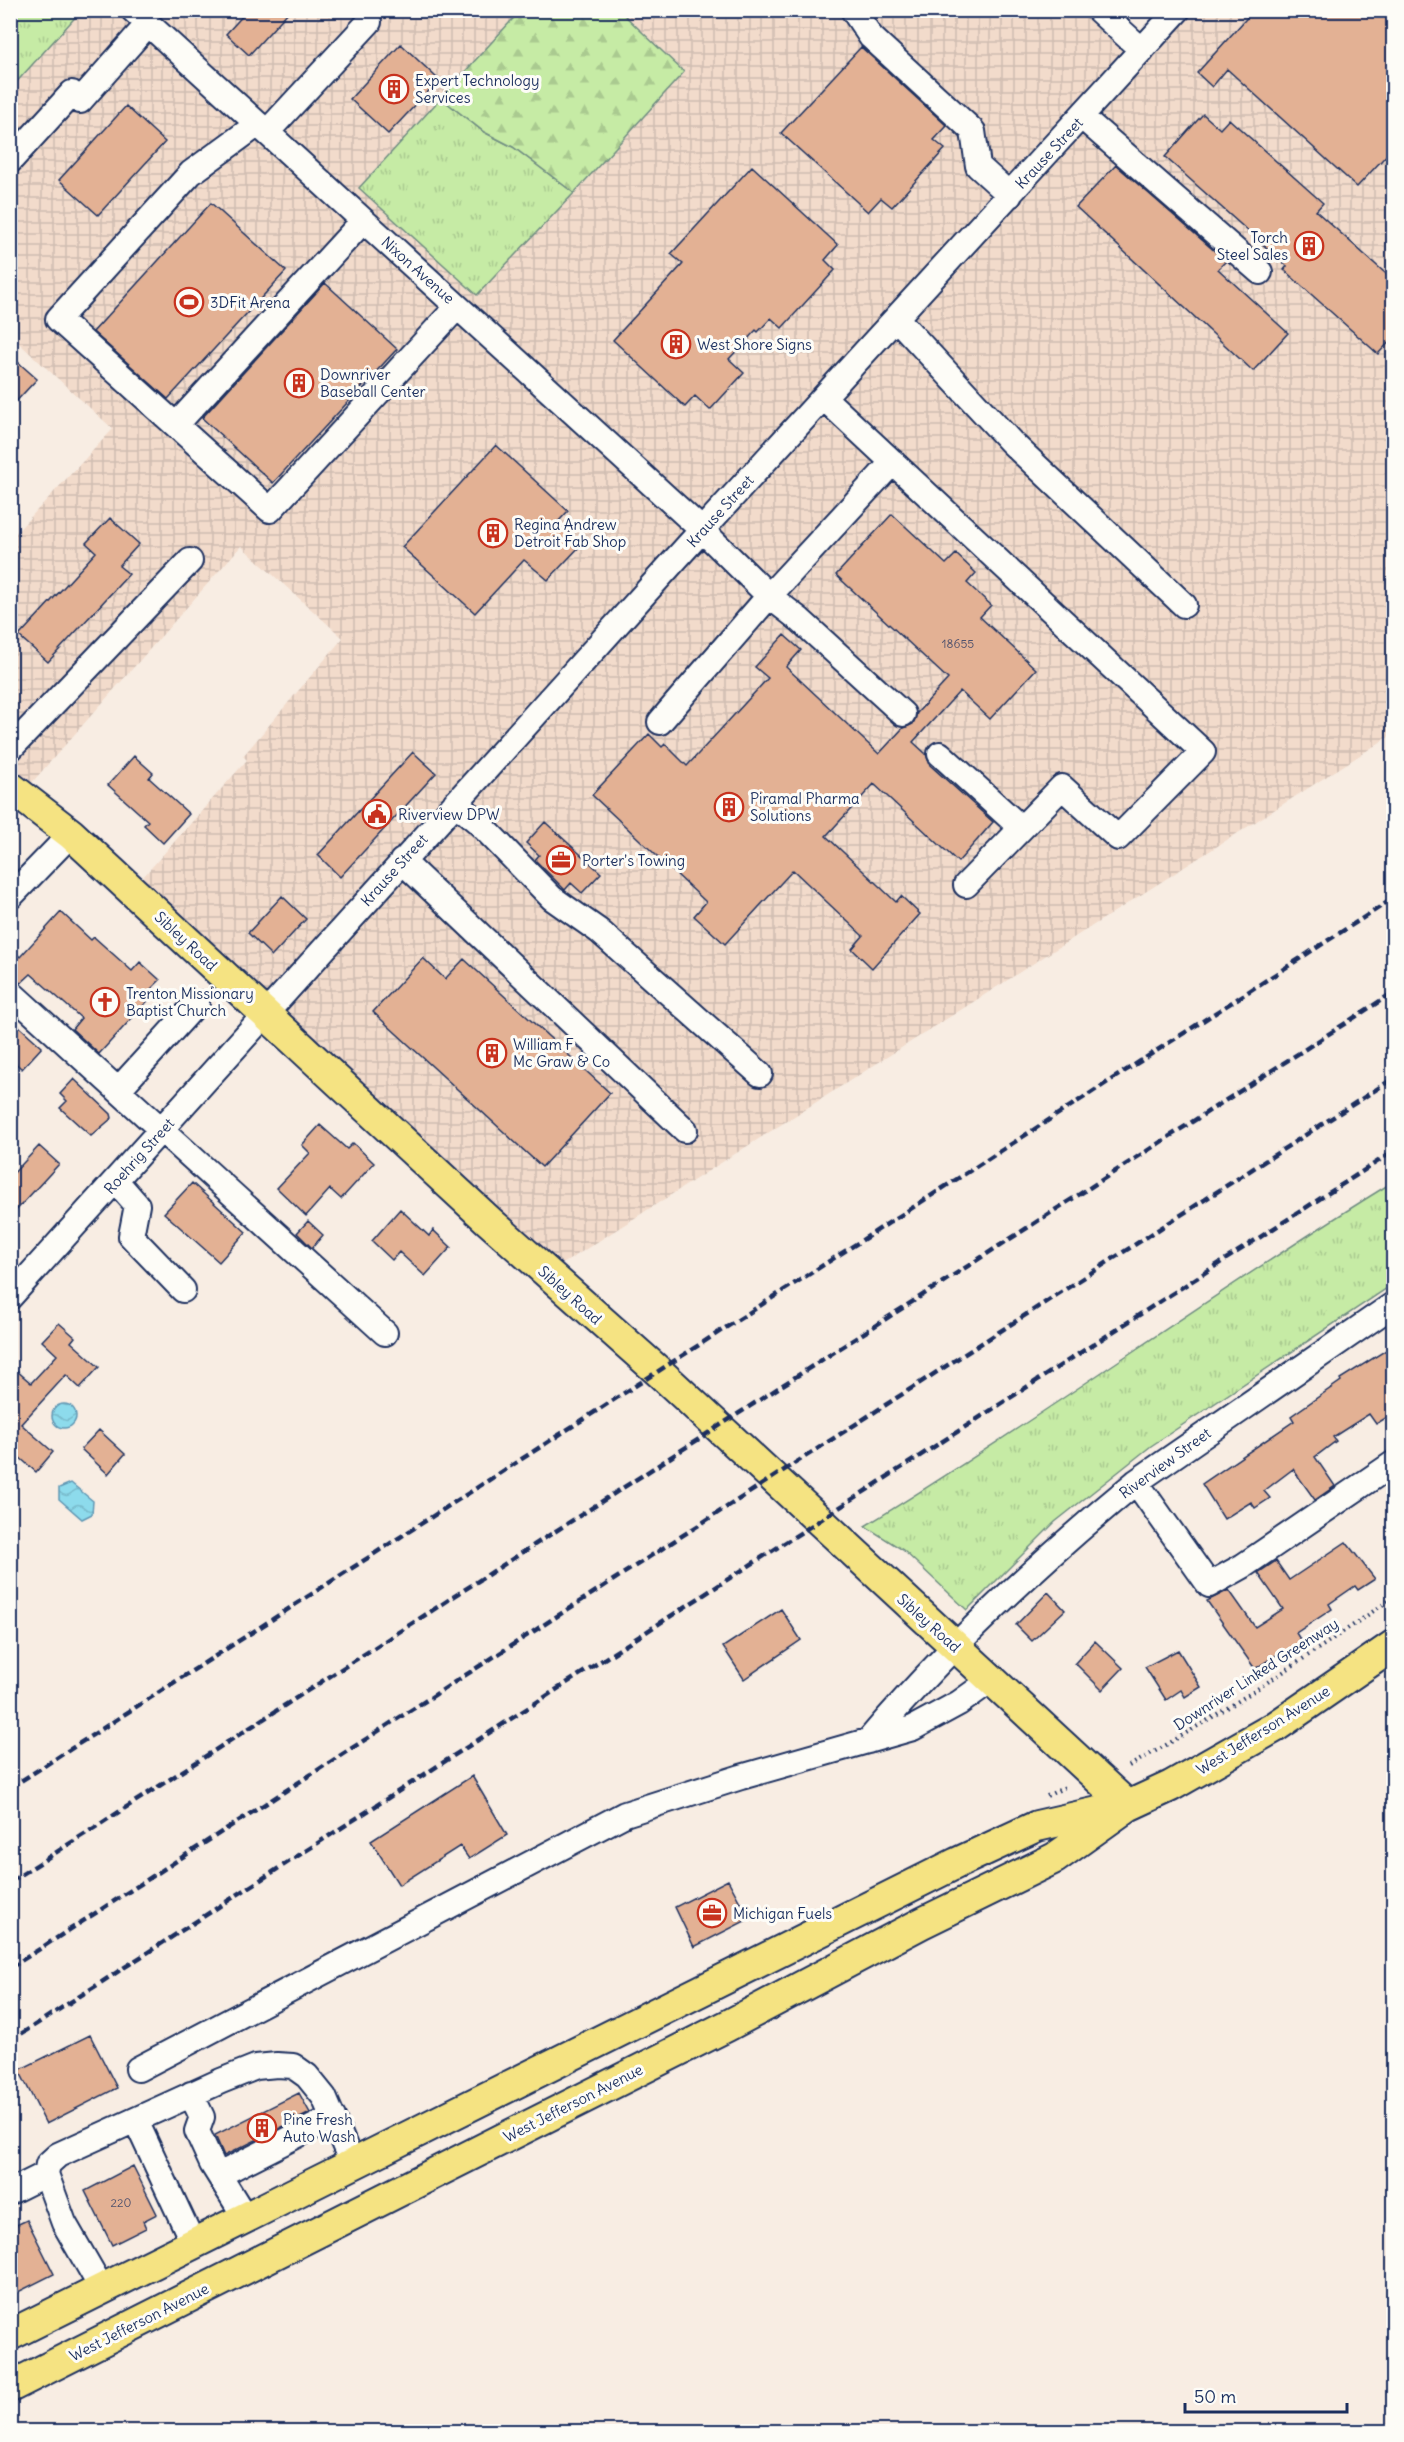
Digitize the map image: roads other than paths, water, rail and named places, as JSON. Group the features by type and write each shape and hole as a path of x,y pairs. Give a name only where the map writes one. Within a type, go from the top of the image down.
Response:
{"main road":[{"name":"Sibley Road","path":"10,787 70,834 489,1221 658,1371 1128,1806"},
{"name":"West Jefferson Avenue","path":"10,2387 727,2026 922,1923 1054,1858 1128,1806 1171,1786 1256,1738 1394,1645"},
{"name":"West Jefferson Avenue","path":"10,2335 339,2169 957,1863 1037,1826 1128,1806"},
{"path":"710,1987 727,2026"},
{"path":"339,2169 347,2216"}],"street":[{"path":"853,10 871,37 973,131 978,166 1010,195"},
{"path":"1098,10 1142,50"},
{"name":"Krause Street","path":"265,1013 702,530 1178,10"},
{"path":"10,161 72,93 80,100 141,17"},
{"name":"Nixon Avenue","path":"141,17 702,530 770,596 903,714"},
{"path":"369,22 263,128 191,173 58,319 270,510 457,307"},
{"path":"1082,117 1260,272"},
{"path":"176,425 363,221"},
{"path":"897,319 1011,442 1184,605"},
{"path":"824,398 1203,753 1118,838 1062,787 966,885"},
{"path":"660,722 770,596 893,462"},
{"path":"10,749 189,561"},
{"path":"940,754 1021,828"},
{"path":"455,802 478,822 552,898 599,931 760,1074"},
{"path":"10,897 70,834"},
{"path":"402,861 685,1130"},
{"path":"10,993 385,1334"},
{"path":"118,1090 197,1003"},
{"name":"Roehrig Street","path":"10,1297 163,1131 265,1013"},
{"path":"116,1181 137,1205 131,1236 183,1290"},
{"name":"Riverview Street","path":"868,1741 920,1680 1060,1545 1136,1482 1394,1304"},
{"path":"1136,1482 1209,1585 1243,1566 1394,1463"},
{"path":"138,2069 625,1814 741,1777 913,1728 959,1703 992,1680"},
{"path":"102,2289 64,2223 46,2174 48,2164 58,2155 256,2067 293,2066 307,2076 324,2097 333,2117 339,2169"},
{"path":"191,2094 202,2116 197,2131 219,2175 245,2217"},
{"path":"219,2175 333,2117"},
{"path":"136,2121 194,2243"},
{"path":"10,2192 46,2174"}],"water":[{"path":"64,1404 72,1408 76,1416 72,1424 64,1428 56,1424 52,1416 56,1408"},
{"path":"71,1483 93,1501 92,1514 82,1519 59,1499 59,1488"}],"railway":[{"path":"10,1788 1394,898"},
{"path":"10,1882 1394,992"},
{"path":"10,1968 1394,1078"},
{"path":"10,2041 1394,1151"}],"place":[{"name":"Expert Technology Services","path":"394,89"},
{"name":"Torch Steel Sales","path":"1309,246"},
{"name":"3DFit Arena","path":"189,302"},
{"name":"West Shore Signs","path":"676,344"},
{"name":"Downriver Baseball Center","path":"299,383"},
{"name":"Regina Andrew Detroit Fab Shop","path":"493,533"},
{"name":"Piramal Pharma Solutions","path":"729,807"},
{"name":"Riverview DPW","path":"377,814"},
{"name":"Porter's Towing","path":"561,860"},
{"name":"Trenton Missionary Baptist Church","path":"105,1002"},
{"name":"William F Mc Graw & Co","path":"492,1053"},
{"name":"Michigan Fuels","path":"712,1913"},
{"name":"Pine Fresh Auto Wash","path":"262,2128"}]}
